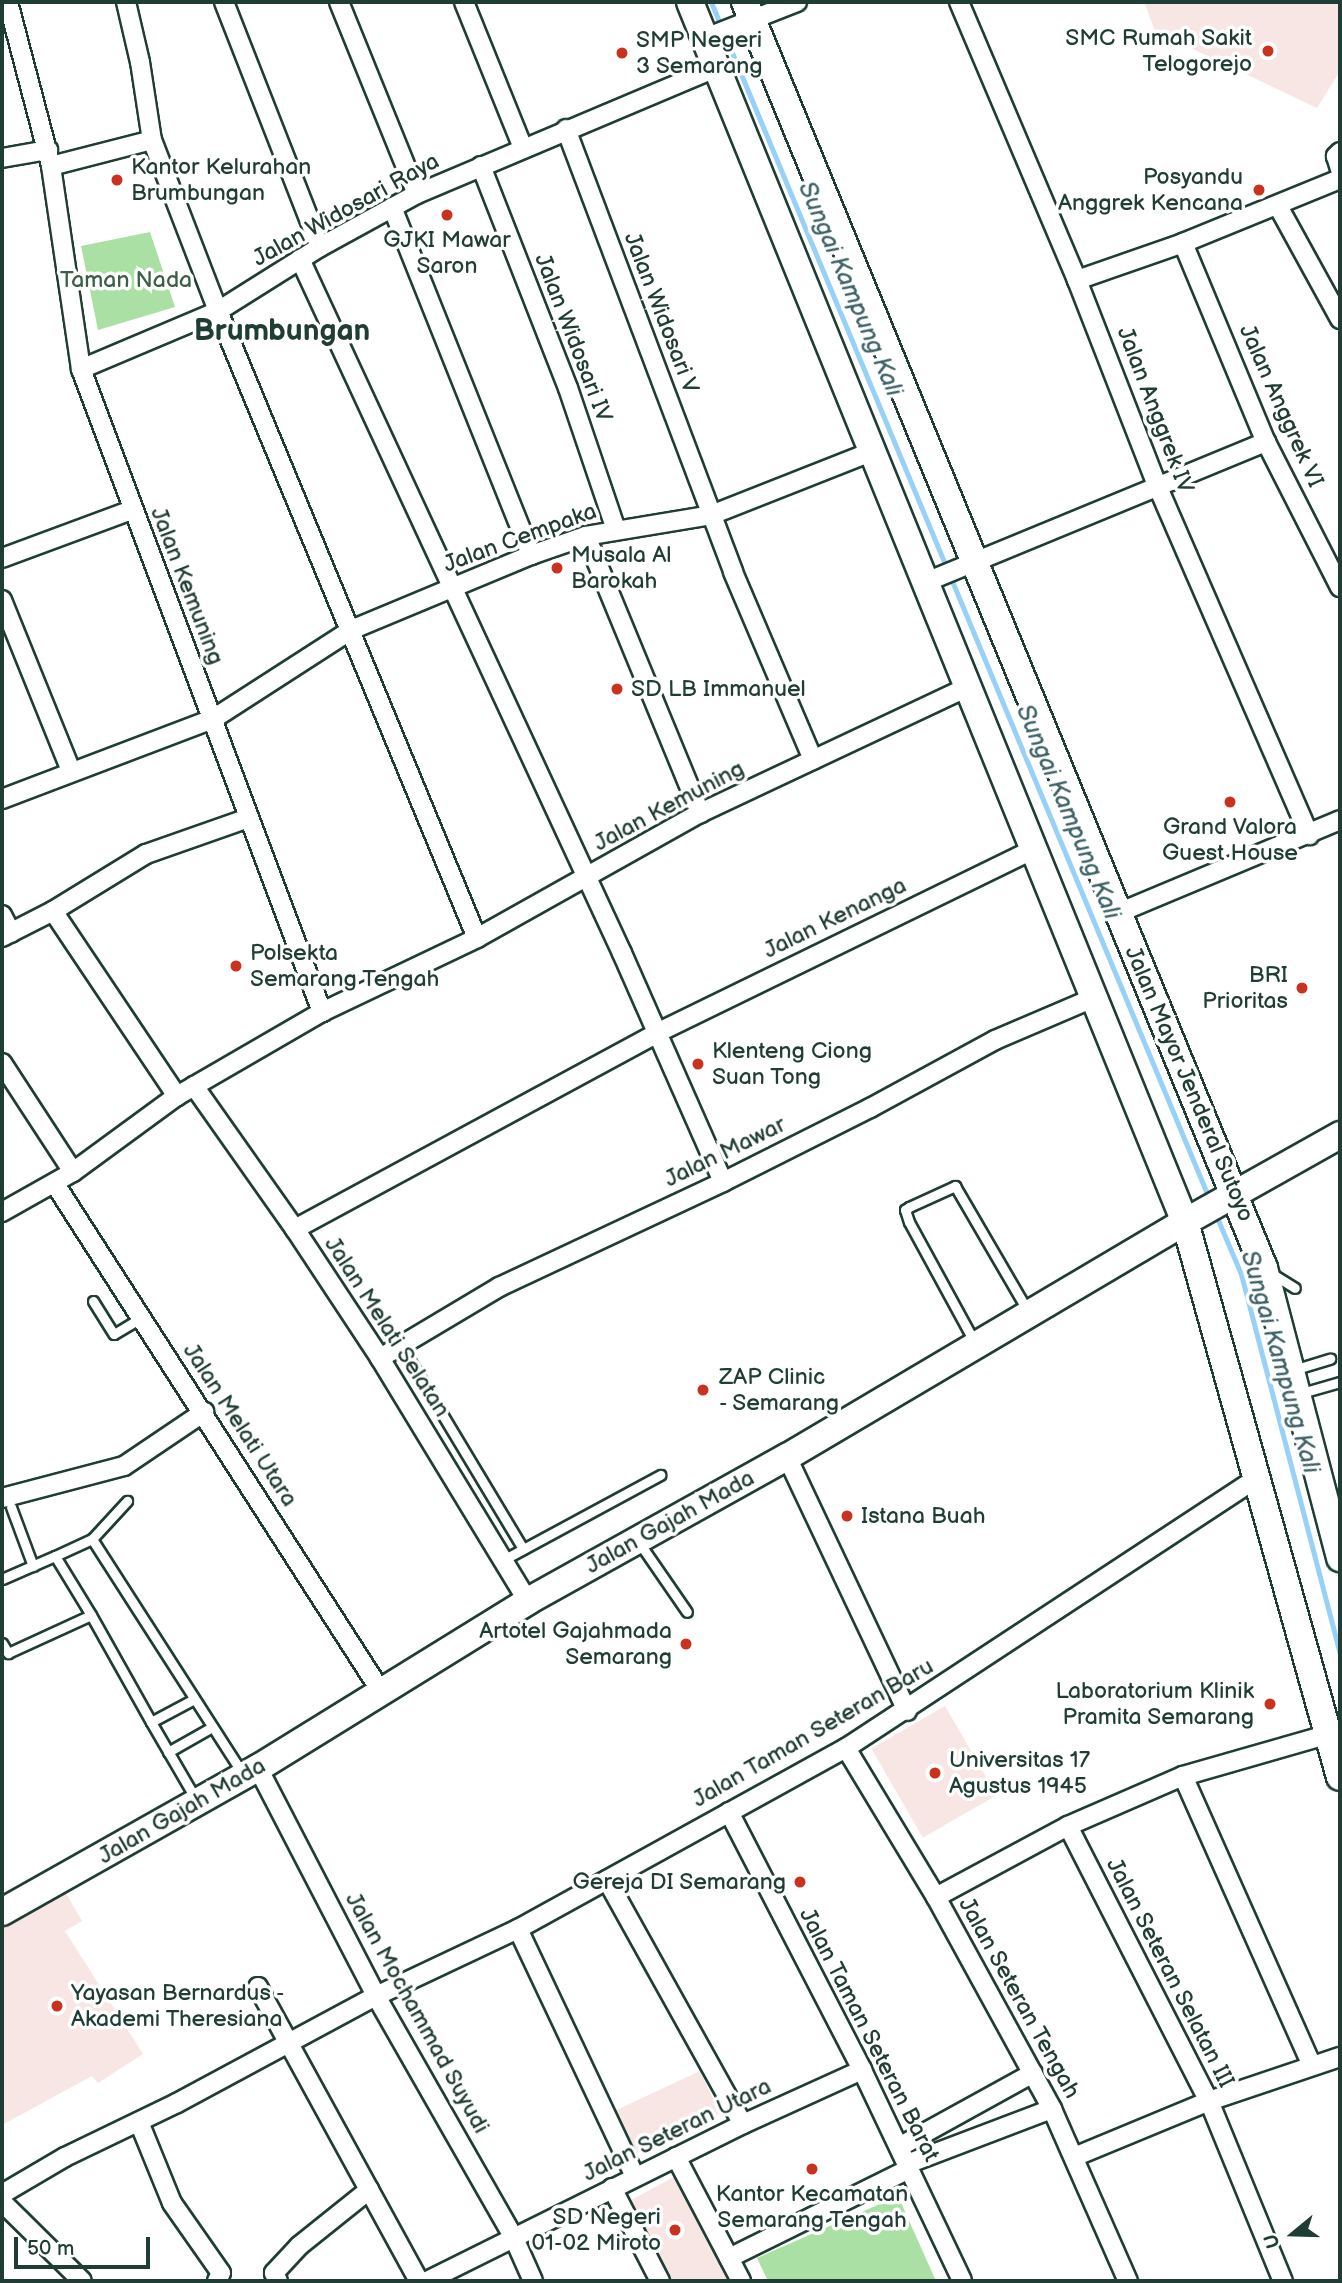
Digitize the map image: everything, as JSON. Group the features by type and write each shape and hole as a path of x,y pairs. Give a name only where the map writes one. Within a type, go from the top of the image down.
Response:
{"main road":[{"path":"690,2 709,37 716,68 872,452 929,581 968,687 1187,1221 1340,1777"},
{"name":"Jalan Mayor Jenderal Sutoyo","path":"748,14 970,564 1118,913 1231,1196 1264,1268 1340,1558"},
{"name":"Jalan Gajah Mada","path":"2,1912 251,1772 528,1601 787,1457 1187,1221 1340,1135"}],"street":[{"name":"Jalan Kemuning","path":"8,2 9,30 50,158 81,369 322,1012"},
{"path":"126,2 140,62 152,140 218,311 477,938"},
{"path":"224,2 320,247"},
{"path":"339,2 417,194"},
{"path":"464,2 523,148"},
{"path":"709,37 748,14 797,2"},
{"name":"Jalan Anggrek IV","path":"959,2 1077,280 1157,485 1309,835"},
{"name":"Jalan Widosari Raya","path":"81,369 218,311 320,247 417,194 716,68"},
{"name":"Jalan Widosari V","path":"566,129 712,515 813,760"},
{"path":"2,158 50,158 152,140"},
{"path":"1340,152 1336,156 1340,169"},
{"name":"Jalan Widosari IV","path":"481,166 568,388 616,530"},
{"path":"1077,280 1183,243 1278,205 1302,192 1340,179"},
{"path":"1278,205 1340,319"},
{"path":"392,207 531,555"},
{"name":"Jalan Anggrek VI","path":"1183,243 1266,442 1340,587"},
{"path":"300,259 453,587 723,1182"},
{"path":"929,581 1266,442"},
{"name":"Jalan Cempaka","path":"2,799 212,719 352,630 531,555 586,536 712,515 872,452"},
{"path":"2,558 132,510"},
{"path":"586,536 700,813"},
{"path":"2,600 71,771"},
{"name":"Jalan Kemuning","path":"2,1212 55,1184 177,1096 322,1012 477,938 700,813 968,687"},
{"path":"2,915 6,935 53,911 146,854 248,818"},
{"path":"1118,913 1340,820"},
{"name":"Jalan Kenanga","path":"295,1230 657,1033 1035,849"},
{"path":"53,911 177,1096"},
{"name":"Jalan Mawar","path":"380,1359 400,1344 499,1287 723,1182 870,1108 995,1040 1096,997"},
{"path":"2,1063 73,1172"},
{"name":"Jalan Melati Selatan","path":"194,1086 295,1230 380,1359 528,1601"},
{"name":"Jalan Melati Utara","path":"55,1184 204,1412 382,1693"},
{"path":"6,1502 124,1466 204,1412"},
{"path":"787,1457 907,1711"},
{"name":"Jalan Taman Seteran Baru","path":"2,2194 65,2157 139,2122 376,1996 518,1929 846,1748 907,1711 1256,1479"},
{"path":"936,1897 1068,1826 1183,1776 1329,1734"},
{"name":"Jalan Seteran Tengah","path":"846,1748 936,1897 1033,2073 1074,2157 1128,2281"},
{"name":"Jalan Mochammad Suyudi","path":"251,1772 513,2236 533,2281"},
{"path":"1183,1776 1312,2066"},
{"name":"Jalan Taman Seteran Barat","path":"729,1812 862,2070 962,2281"},
{"name":"Jalan Seteran Selatan III","path":"1068,1826 1209,2101 1283,2281"},
{"path":"607,1880 743,2124"},
{"path":"518,1929 635,2177"},
{"path":"258,1987 419,2281"},
{"path":"1074,2157 1209,2101 1340,2057"},
{"name":"Jalan Seteran Utara","path":"427,2281 743,2124 862,2070"},
{"path":"899,2147 1033,2073"},
{"path":"729,2258 908,2166 1052,2109"},
{"path":"139,2122 172,2203 221,2273 217,2281"},
{"path":"676,2157 741,2281"},
{"path":"612,2188 660,2281"},
{"path":"271,2278 299,2246 369,2190"},
{"path":"2,2203 82,2281"}],"lane":[{"path":"976,1345 909,1223 905,1210 909,1207 955,1186 1029,1313"},
{"path":"1264,1268 1295,1288"},
{"path":"93,1301 114,1334 141,1318"},
{"path":"400,1344 523,1549"},
{"path":"1295,1382 1326,1357"},
{"path":"1295,1382 1336,1383"},
{"path":"503,1560 660,1475"},
{"path":"2,1579 92,1539 127,1501"},
{"path":"6,1502 33,1566"},
{"path":"92,1539 212,1727 251,1772"},
{"path":"638,1541 687,1612"},
{"path":"55,1556 198,1802"},
{"path":"2,1643 8,1653 91,1615"},
{"path":"151,1722 194,1699"},
{"path":"167,1752 212,1727"}],"shaded area":[{"name":"SMC Rumah Sakit Telogorejo","path":"1144,2 1340,2 1340,71 1317,108 1155,31"},
{"name":"Universitas 17 Agustus 1945","path":"945,1706 996,1795 923,1838 871,1748"},
{"name":"Yayasan Bernardus - Akademi Theresiana","path":"63,1888 82,1921 65,1931 143,2054 98,2083 92,2076 2,2125 2,1924"},
{"path":"700,2071 720,2114 632,2155 612,2112"},
{"name":"SD Negeri 01-02 Miroto","path":"681,2173 738,2281 664,2281 624,2204"}],"green space":[{"name":"Taman Nada","path":"150,232 175,307 98,330 81,246"},
{"path":"898,2196 936,2281 768,2281 757,2258"}],"waterway":[{"name":"Sungai Kampung Kali","path":"711,2 1210,1201"},
{"name":"Sungai Kampung Kali","path":"1215,1213 1241,1274 1340,1654"}],"place":[{"name":"SMC Rumah Sakit Telogorejo","path":"1268,51"},
{"name":"SMP Negeri 3 Semarang","path":"622,53"},
{"name":"Kantor Kelurahan Brumbungan","path":"117,180"},
{"name":"Posyandu Anggrek Kencana","path":"1259,190"},
{"name":"GJKI Mawar Saron","path":"447,215"},
{"name":"Musala Al Barokah","path":"557,568"},
{"name":"SD LB Immanuel","path":"617,689"},
{"name":"Grand Valora Guest House","path":"1230,802"},
{"name":"Polsekta Semarang Tengah","path":"236,966"},
{"name":"BRI Prioritas","path":"1302,988"},
{"name":"Klenteng Ciong Suan Tong","path":"698,1064"},
{"name":"ZAP Clinic - Semarang","path":"703,1390"},
{"name":"Istana Buah","path":"847,1516"},
{"name":"Artotel Gajahmada Semarang","path":"686,1644"},
{"name":"Laboratorium Klinik Pramita Semarang","path":"1270,1704"},
{"name":"Universitas 17 Agustus 1945","path":"935,1773"},
{"name":"Gereja DI Semarang","path":"800,1882"},
{"name":"Yayasan Bernardus - Akademi Theresiana","path":"57,2006"},
{"name":"Kantor Kecamatan Semarang Tengah","path":"812,2169"},
{"name":"SD Negeri 01-02 Miroto","path":"675,2230"}],"district":[{"name":"Brumbungan","path":"282,331"}]}
